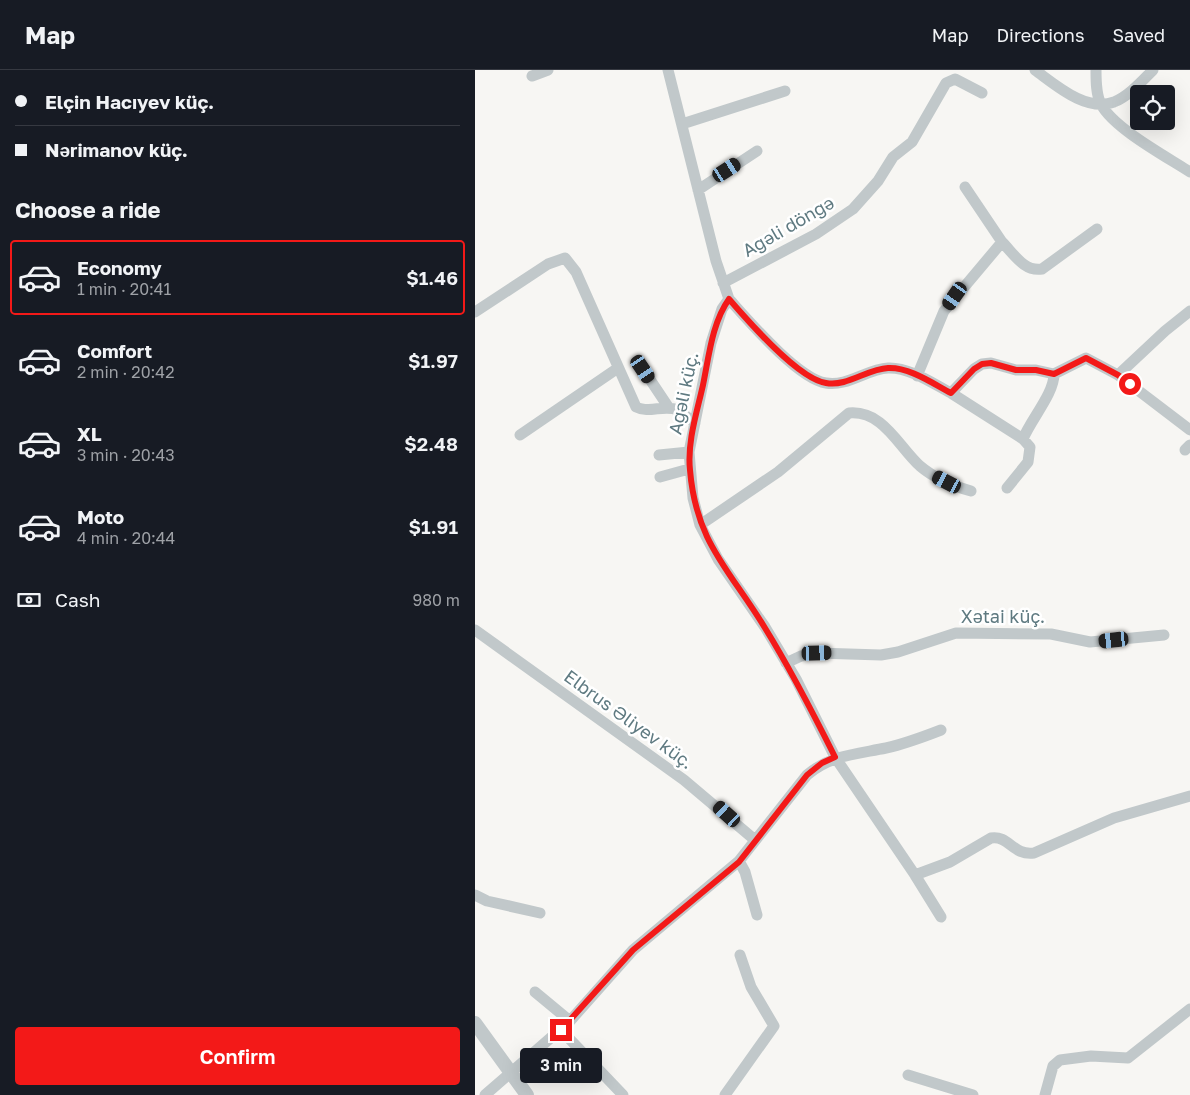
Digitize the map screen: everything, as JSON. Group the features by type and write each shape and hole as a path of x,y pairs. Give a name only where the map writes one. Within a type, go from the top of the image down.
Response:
{"street":[{"path":"532,76 548,70"},
{"path":"668,70 716,261 729,299 784,356 800,370 823,383 833,384 886,368 898,368 951,393 1023,439 1029,447 1028,462 1007,488"},
{"path":"1035,70 1082,101 1101,105 1116,101 1122,97 1153,70"},
{"path":"1096,70 1101,105 1117,122 1190,172"},
{"name":"Ağəli döngə","path":"723,283 816,234 858,204 877,182 893,157 912,142 947,83 955,79 981,93"},
{"path":"682,124 785,91"},
{"path":"698,190 757,151"},
{"path":"965,187 1002,242 1026,268 1033,270 1042,269 1097,229"},
{"path":"917,376 945,311 1002,242"},
{"path":"475,312 548,264 565,258 576,272 636,407 643,410 669,408 678,410 695,423"},
{"name":"Ağəli küç.","path":"729,299 718,319 689,452 689,469 700,525 718,559 760,620 786,663 835,757 915,875 941,917"},
{"path":"1118,375 1165,331 1190,311"},
{"path":"951,393 974,369 991,363 1016,370 1036,370 1054,374 1086,358 1118,375 1190,430"},
{"path":"519,436 618,368"},
{"path":"643,369 669,408"},
{"path":"1023,439 1028,426 1051,388 1054,374"},
{"path":"700,525 778,472 849,413 860,412 869,415 883,425 921,467 951,484 971,492"},
{"path":"659,455 689,452"},
{"path":"659,477 689,469"},
{"name":"Xətai küç.","path":"786,663 817,653 881,655 898,652 956,633 1051,634 1090,642 1164,635"},
{"name":"Elbrus Əliyev küç.","path":"476,634 684,780 755,840"},
{"path":"485,1095 512,1074 570,1022 633,950 739,862 807,775 822,763 835,757 887,747 941,730"},
{"path":"915,875 950,862 991,838 1004,840 1020,853 1034,853 1113,818 1190,796"},
{"path":"739,862 745,872 757,915"},
{"path":"475,895 487,901 541,912"},
{"path":"725,1095 774,1026 751,987 740,955"},
{"path":"535,992 570,1022"},
{"path":"1045,1095 1053,1066 1059,1060 1091,1056 1128,1058 1190,1009"},
{"path":"475,1022 527,1095"},
{"path":"561,1030 623,1095"},
{"path":"908,1075 973,1095"}],"route":[{"path":"561,1030 633,950 653,931 696,899 739,862 807,775 822,763 835,757 796,679 758,617 706,539 693,498 689,452 711,343 718,319 729,299 747,320 784,356 800,370 823,383 833,384 886,368 898,368 951,393 974,369 982,364 991,363 1016,370 1036,370 1054,374 1086,358 1118,375 1130,384"}]}
